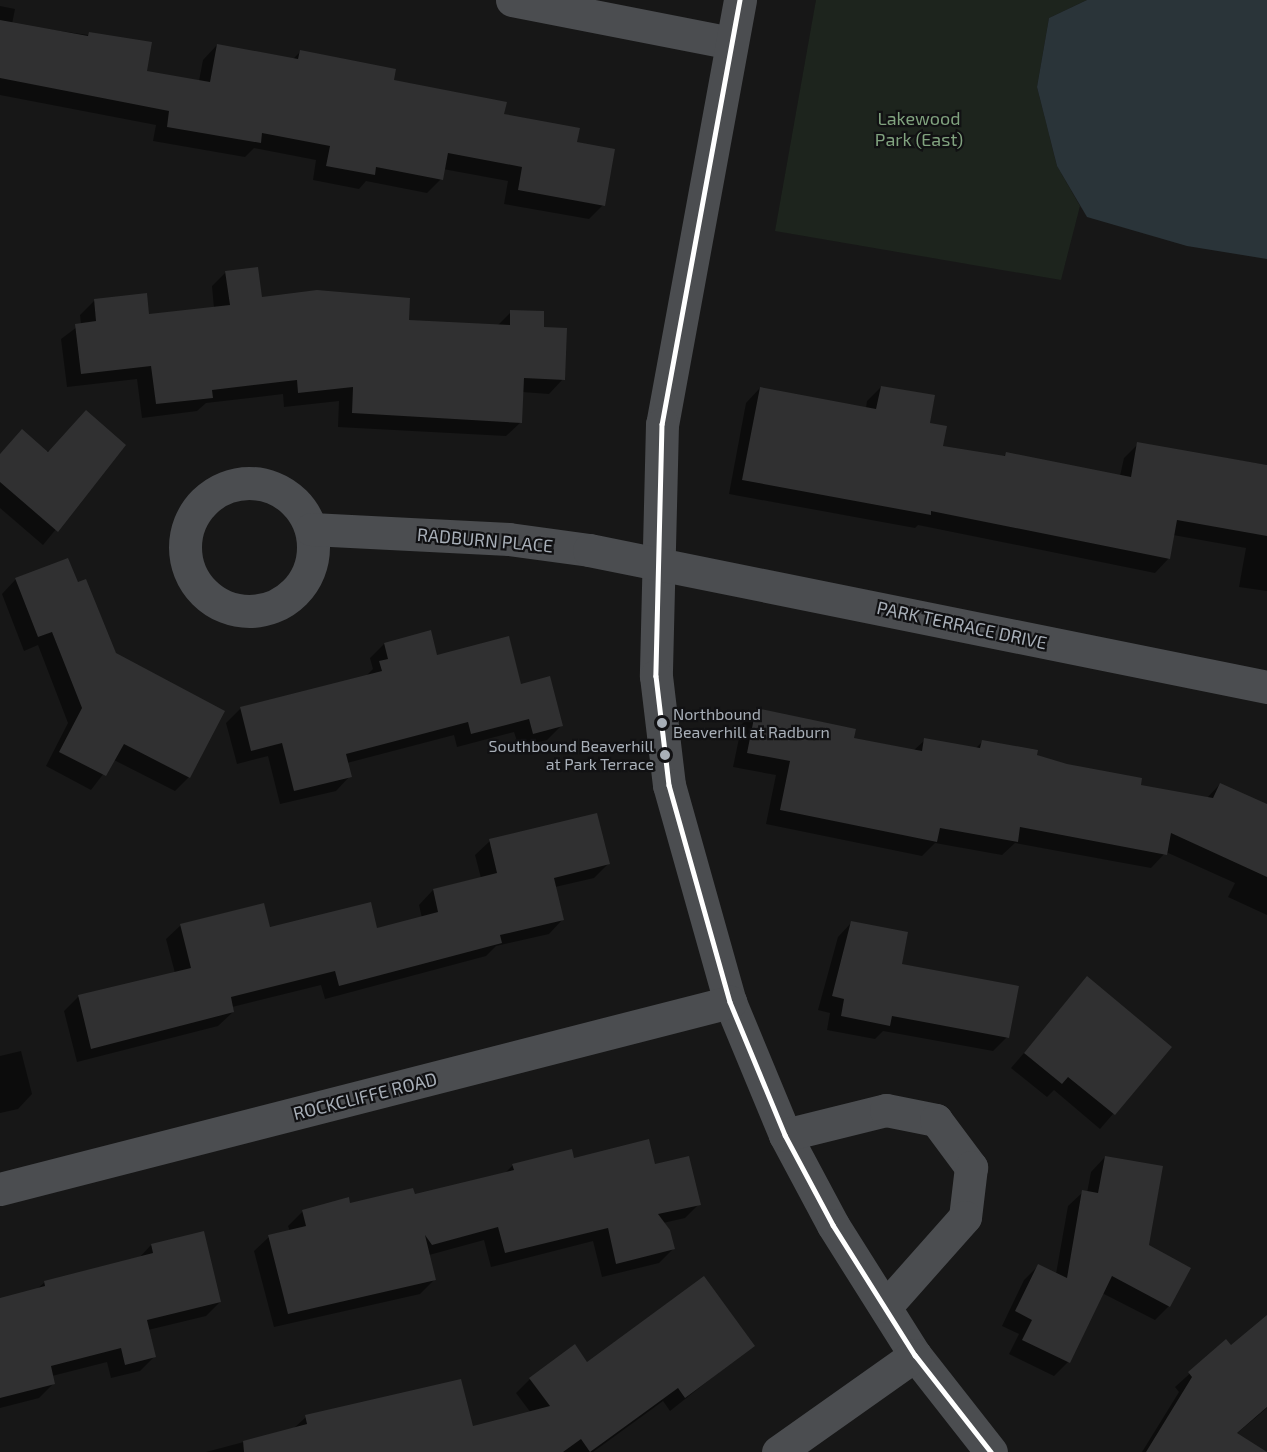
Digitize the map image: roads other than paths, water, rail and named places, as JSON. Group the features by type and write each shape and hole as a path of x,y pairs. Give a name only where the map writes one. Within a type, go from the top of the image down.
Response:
{"street":[{"path":"512,0 731,43"},
{"path":"740,0 662,424 656,676 669,785 730,1002 785,1135 833,1225 915,1355 992,1452"},
{"name":"RADBURN PLACE","path":"311,529 508,539 657,562"},
{"name":"PARK TERRACE DRIVE","path":"657,562 1267,687"},
{"name":"ROCKCLIFFE ROAD","path":"0,1189 730,1002"},
{"path":"785,1135 886,1110 936,1120 971,1167 965,1217 886,1306"},
{"path":"778,1452 915,1355"}],"place":[{"name":"Northbound Beaverhill at Radburn","path":"662,723"},
{"name":"Southbound Beaverhill at Park Terrace","path":"665,755"}],"park label":[{"name":"Lakewood Park (East)","path":"919,129"}]}
